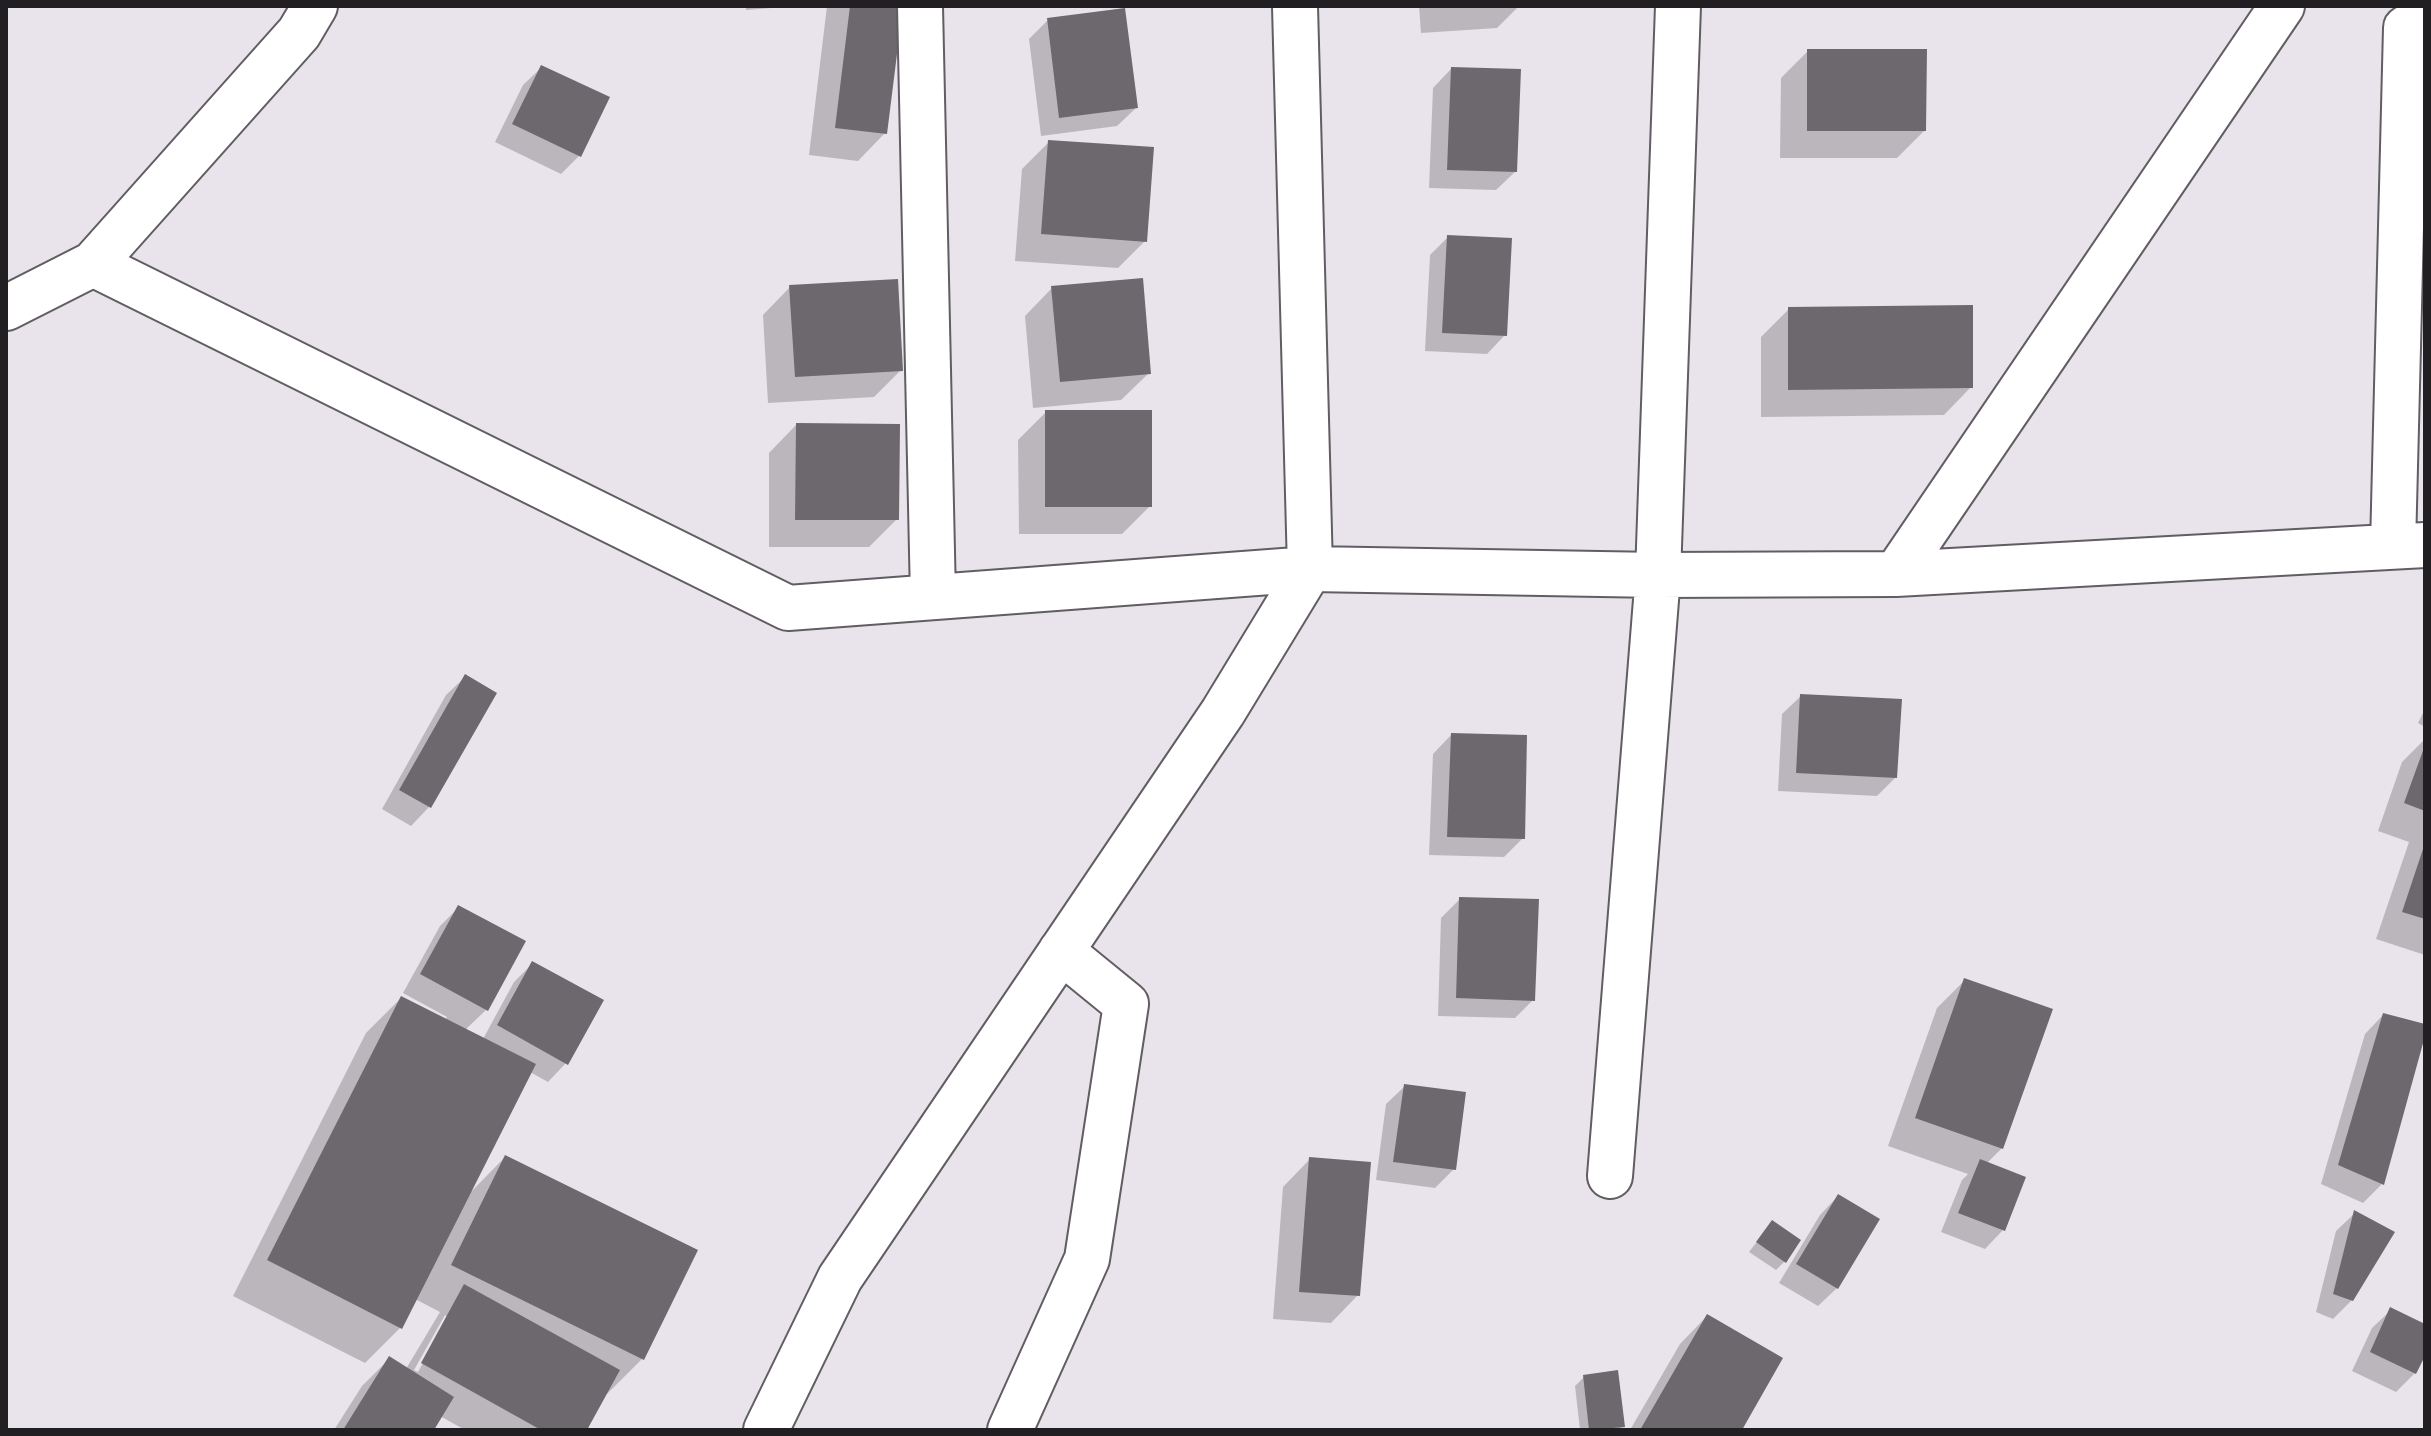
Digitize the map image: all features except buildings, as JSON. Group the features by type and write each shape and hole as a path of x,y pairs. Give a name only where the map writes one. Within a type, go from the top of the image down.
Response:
{"street":[{"path":"6,308 93,264 299,33 315,6"},
{"path":"920,6 933,597"},
{"path":"766,1430 840,1278 1223,712 1310,569 1295,6"},
{"path":"1610,1176 1658,575 1678,6"},
{"path":"1896,574 2282,6"},
{"path":"93,264 788,608 1310,569 1658,575 1896,574 2409,546 2406,28 2425,17"},
{"path":"1010,1430 1087,1259 1126,1004 1061,951"}]}
